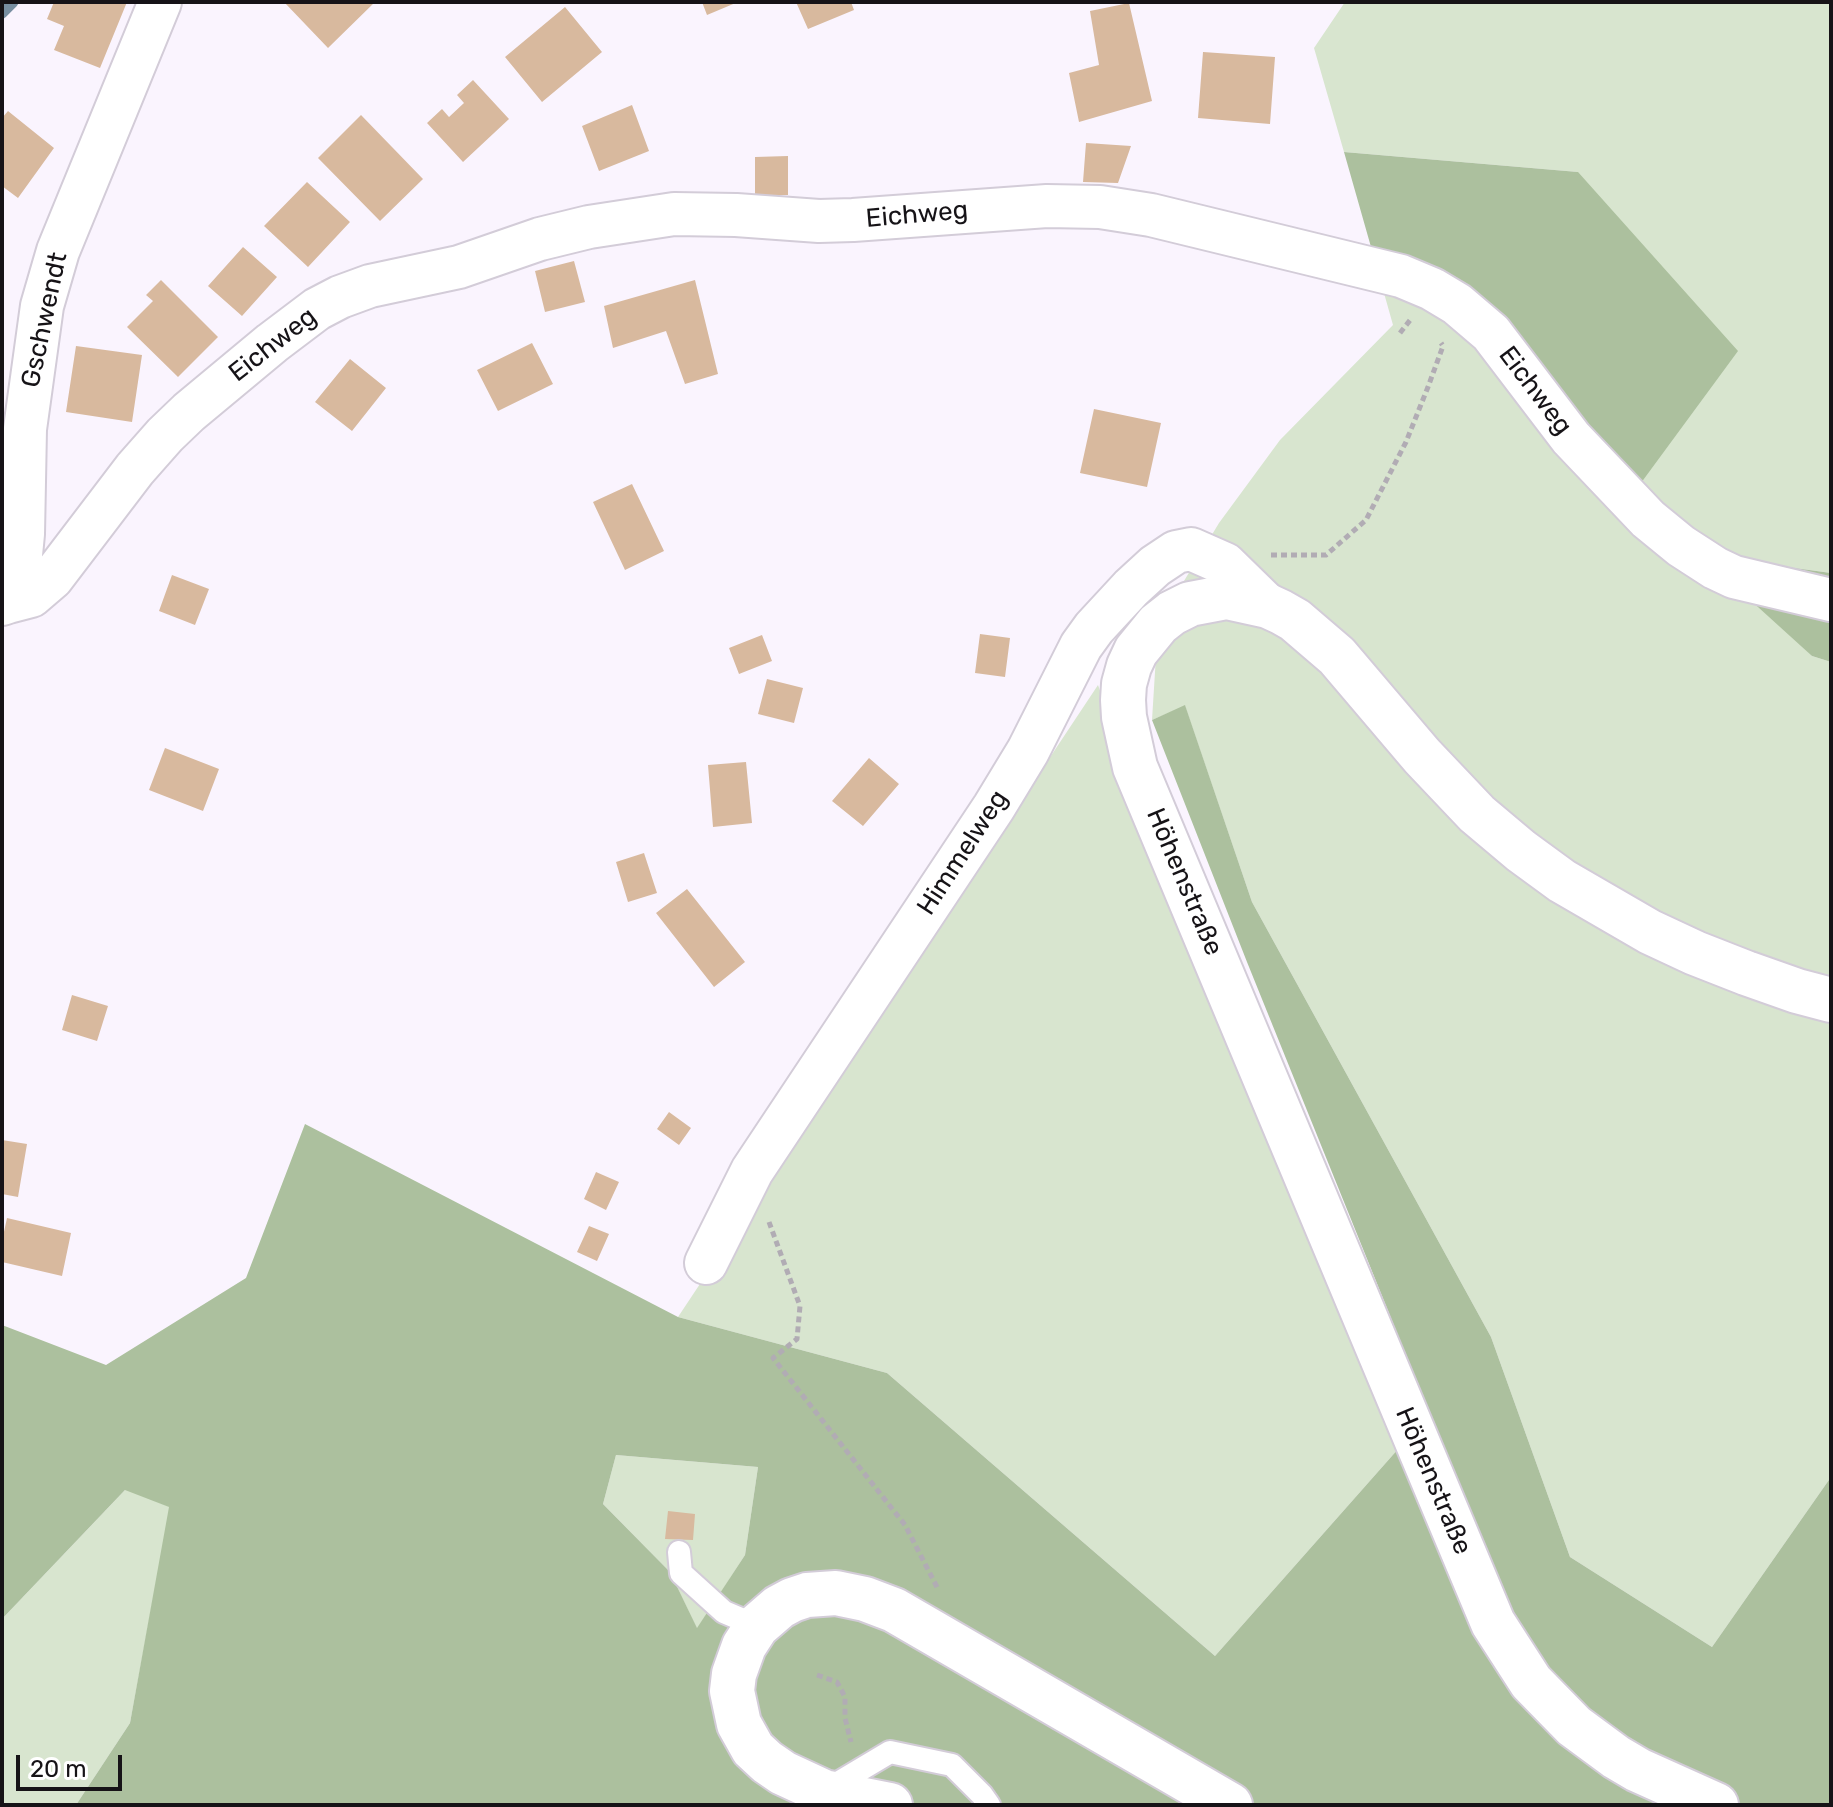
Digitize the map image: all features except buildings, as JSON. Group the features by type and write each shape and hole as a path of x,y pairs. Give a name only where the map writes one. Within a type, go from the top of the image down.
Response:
{"street":[{"name":"Gschwendt","path":"5,603 20,565 25,429 42,306 58,251 160,2"},
{"name":"Eichweg","path":"5,603 31,596 52,578 135,469 189,412 272,343 317,309 340,297 370,286 459,267 540,239 589,227 674,214 842,220 1047,206 1100,207 1151,215 1401,276 1432,289 1457,304 1491,333 1571,438 1648,519 1681,546 1734,577 1831,600"},
{"name":"Himmelweg","path":"706,1263 752,1171 994,807 1094,628 1155,566 1176,552 1191,549 1225,564 1268,606"},
{"name":"Höhenstraße","path":"1716,1805 1638,1770 1574,1726 1531,1682 1502,1640 1481,1598 1135,767 1124,717 1124,684 1129,666 1146,637 1158,624 1190,604 1227,597 1268,606 1295,620 1337,656 1422,756 1477,814 1562,881 1650,932 1695,953 1797,991 1831,1000"},
{"path":"890,1805 824,1792 767,1762 753,1749 739,1724 732,1691 734,1674 744,1646 757,1626 779,1607 807,1595 836,1593 882,1605 973,1654 1230,1805"}],"lane":[{"path":"679,1552 681,1573 724,1612 757,1626"},
{"path":"824,1792 890,1752 952,1765 989,1805"}],"path":[{"path":"1225,564 1240,555 1326,555 1366,520 1406,442 1428,387 1443,346 1438,335"},
{"path":"752,1171 800,1306 797,1339 773,1358 905,1525 939,1590"},
{"path":"817,1675 837,1682 845,1697 845,1718 853,1750 868,1764"}],"green space":[{"path":"1345,2 1831,2 1831,573 1729,559 1812,656 1831,662 1831,1477 1712,1647 1570,1557 1491,1337 1252,902 1185,706 1152,720 1158,624 1219,523 1280,440 1393,325 1371,247 1578,172 1344,152 1314,48"},
{"path":"1344,152 1578,172 1738,351 1638,487 1371,247"},
{"path":"1729,559 1831,573 1831,662 1812,656 1715,568"},
{"path":"1098,685 1164,869 1399,1448 1215,1656 887,1373 678,1317"},
{"path":"1185,705 1252,902 1491,1337 1570,1557 1712,1647 1831,1477 1831,1805 76,1805 130,1723 169,1507 125,1490 2,1619 2,1325 106,1365 246,1278 305,1124 678,1317 887,1373 1215,1656 1399,1448 1458,1484 1152,720","holes":["616,1455 758,1467 745,1555 697,1628 670,1572 603,1504"]},
{"path":"616,1455 758,1467 745,1555 697,1629 670,1572 603,1504"},
{"path":"126,1489 170,1507 130,1723 76,1805 2,1805 2,1619"}],"waterway":[{"path":"2,13 13,2"}]}
